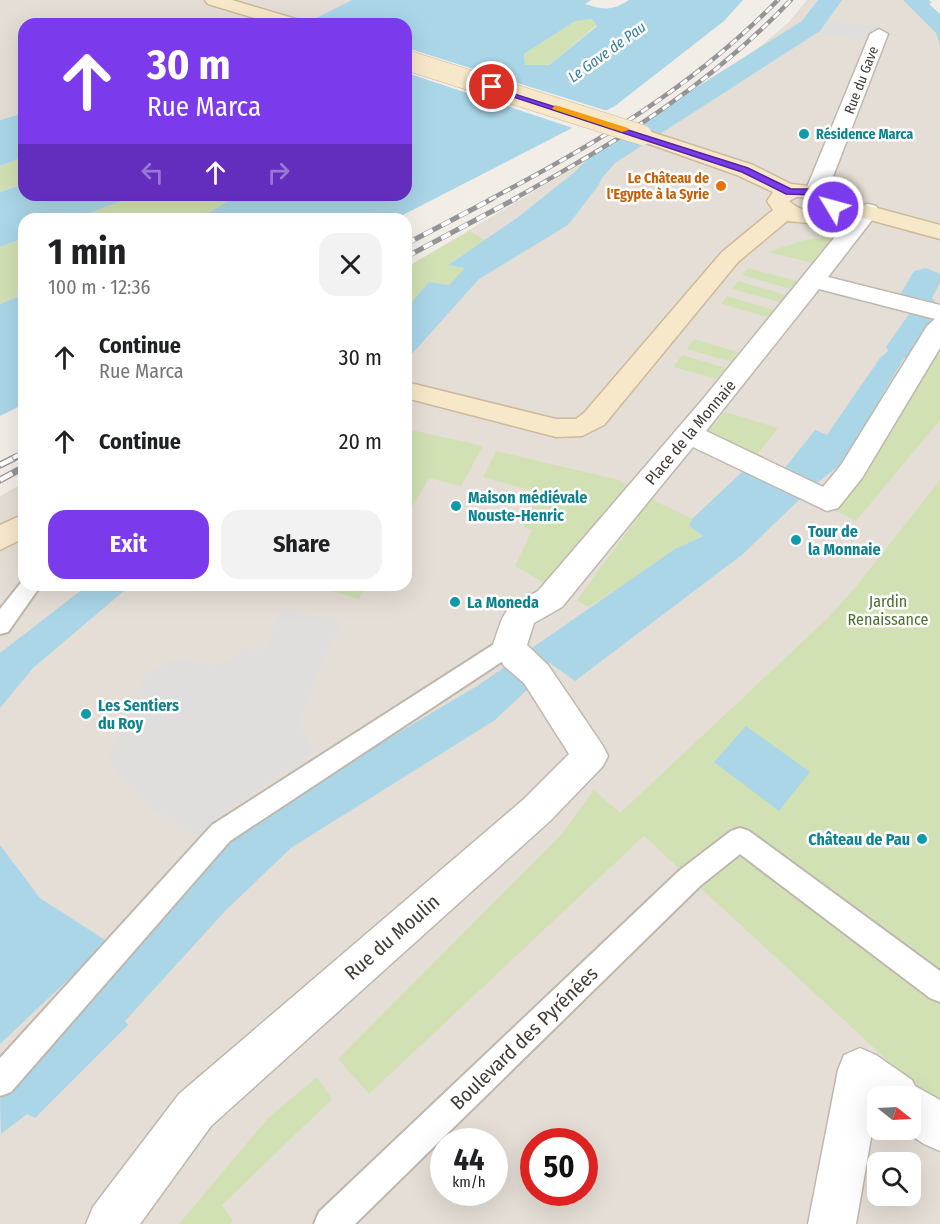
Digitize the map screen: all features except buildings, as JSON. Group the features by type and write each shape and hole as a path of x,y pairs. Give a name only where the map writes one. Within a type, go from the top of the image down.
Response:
{"main road":[{"path":"222,1 274,18"},
{"path":"412,62 728,164 789,202 804,216 820,216 831,211 825,198"},
{"path":"825,198 940,232"},
{"path":"412,391 556,428 582,426 594,419 730,257 779,216 789,202"},
{"path":"0,539 18,528"}],"street":[{"name":"Rue du Gave","path":"825,198 879,34"},
{"name":"Place de la Monnaie","path":"520,648 550,599 688,434 868,211"},
{"path":"813,280 940,313"},
{"path":"688,434 826,501 852,471 940,326"},
{"name":"Rue du Moulin","path":"110,1224 195,1110 537,810 590,756 520,648"},
{"path":"832,1224 860,1070 882,1086"},
{"path":"921,1115 940,1128"}],"lane":[{"path":"0,626 26,591"},
{"path":"0,1081 221,833 520,648"},
{"name":"Boulevard des Pyrénées","path":"331,1224 690,878 741,839 940,988"}],"shaded area":[{"path":"0,0 352,0 316,18 18,18 18,115 0,120"},
{"path":"807,0 912,0 940,23 940,1224 0,1224 0,496 18,486 18,591 412,591 412,264 617,142 654,124 729,73 788,23"},
{"path":"834,20 875,26 868,40 815,33"},
{"path":"280,610 345,620 329,647 298,723 307,740 318,750 225,811 197,836 153,810 117,774 107,756 146,673 175,659 216,665 238,654 241,647 265,650"}],"green space":[{"path":"592,19 597,25 549,65 525,65 524,54 575,20"},
{"path":"18,159 18,186 0,192 0,166"},
{"path":"121,201 228,201 209,213 90,213"},
{"path":"470,231 485,240 448,264 465,268 449,285 429,282 412,302 412,264"},
{"path":"834,236 812,263 768,252 805,240"},
{"path":"18,240 18,296 0,304 0,247"},
{"path":"748,268 797,281 790,289 742,275"},
{"path":"738,281 786,295 779,302 732,289"},
{"path":"727,296 774,310 768,317 721,304"},
{"path":"694,339 738,352 731,362 687,349"},
{"path":"940,348 940,420 856,521 834,510"},
{"path":"682,355 726,368 716,379 673,367"},
{"path":"725,412 778,428 753,460 703,437"},
{"path":"412,430 483,446 461,486 429,478 412,507"},
{"path":"496,451 619,480 631,488 547,585 515,566 532,530 523,527 539,493 483,477"},
{"name":"Jardin Renaissance","path":"940,480 940,1105 923,1093 921,1086 915,1086 644,836 369,1094 338,1059 561,835 594,790 620,813 829,617"},
{"path":"651,499 692,519 689,526 703,535 673,551 588,607 577,600"},
{"path":"332,591 364,591 359,599"},
{"path":"317,1077 332,1099 222,1205 233,1221 230,1224 179,1224 268,1118"}],"water":[{"name":"Le Gave de Pau","path":"352,0 591,0 585,4 608,8 629,0 743,0 724,21 615,106 407,213 209,213 228,201 412,201 412,18 316,18","holes":["592,19 597,26 549,65 525,65 524,54 575,21"]},
{"path":"903,0 929,0 932,3 929,4 940,14 940,45 936,33"},
{"path":"18,115 18,159 0,166 0,120"},
{"path":"596,155 612,158 598,186 568,225 479,279 412,354 412,302 429,282 449,285 465,268 448,265 517,218"},
{"path":"18,186 18,201 121,201 90,213 18,213 18,240 0,247 0,192"},
{"path":"18,296 18,407 0,416 0,304"},
{"path":"921,313 930,314 843,462 810,489 780,474 815,430 827,435 880,358 907,335"},
{"path":"742,472 764,476 804,495 743,554 575,681 550,663 542,669 529,688 495,720 291,848 226,910 125,1021 128,1025 35,1118 27,1114 1,1134 0,1100 236,832 477,686 675,549 703,536 689,526 692,519"},
{"path":"80,591 124,591 33,668 0,708 0,653"},
{"path":"746,726 810,772 779,811 714,762"},
{"path":"0,845 40,898 108,942 0,1044"}],"pier":[{"path":"412,50 611,112 579,130 412,75"}],"waterway":[{"path":"561,202 570,196 605,157 811,26 830,0"},
{"path":"904,347 927,313 914,300 926,278"}],"railway":[{"path":"489,200 568,157 642,112 712,60 778,0"},
{"path":"512,200 588,157 660,111 727,60 791,0"},
{"path":"412,241 492,199"},
{"path":"412,254 515,199"},
{"path":"13,458 18,455"},
{"path":"0,465 16,457"},
{"path":"0,480 18,470"}],"slow traffic":[{"path":"555,108 625,130"}],"place":[{"name":"Résidence Marca","path":"804,134"},
{"name":"Le Château de l'Egypte à la Syrie","path":"721,186"},
{"name":"Maison médiévale Nouste-Henric","path":"456,506"},
{"name":"Tour de la Monnaie","path":"796,540"},
{"name":"La Moneda","path":"455,602"},
{"name":"Les Sentiers du Roy","path":"86,714"},
{"name":"Château de Pau","path":"922,839"}],"route":[{"path":"492,87 745,170 789,192 802,190 816,192 830,199 833,207"}]}
